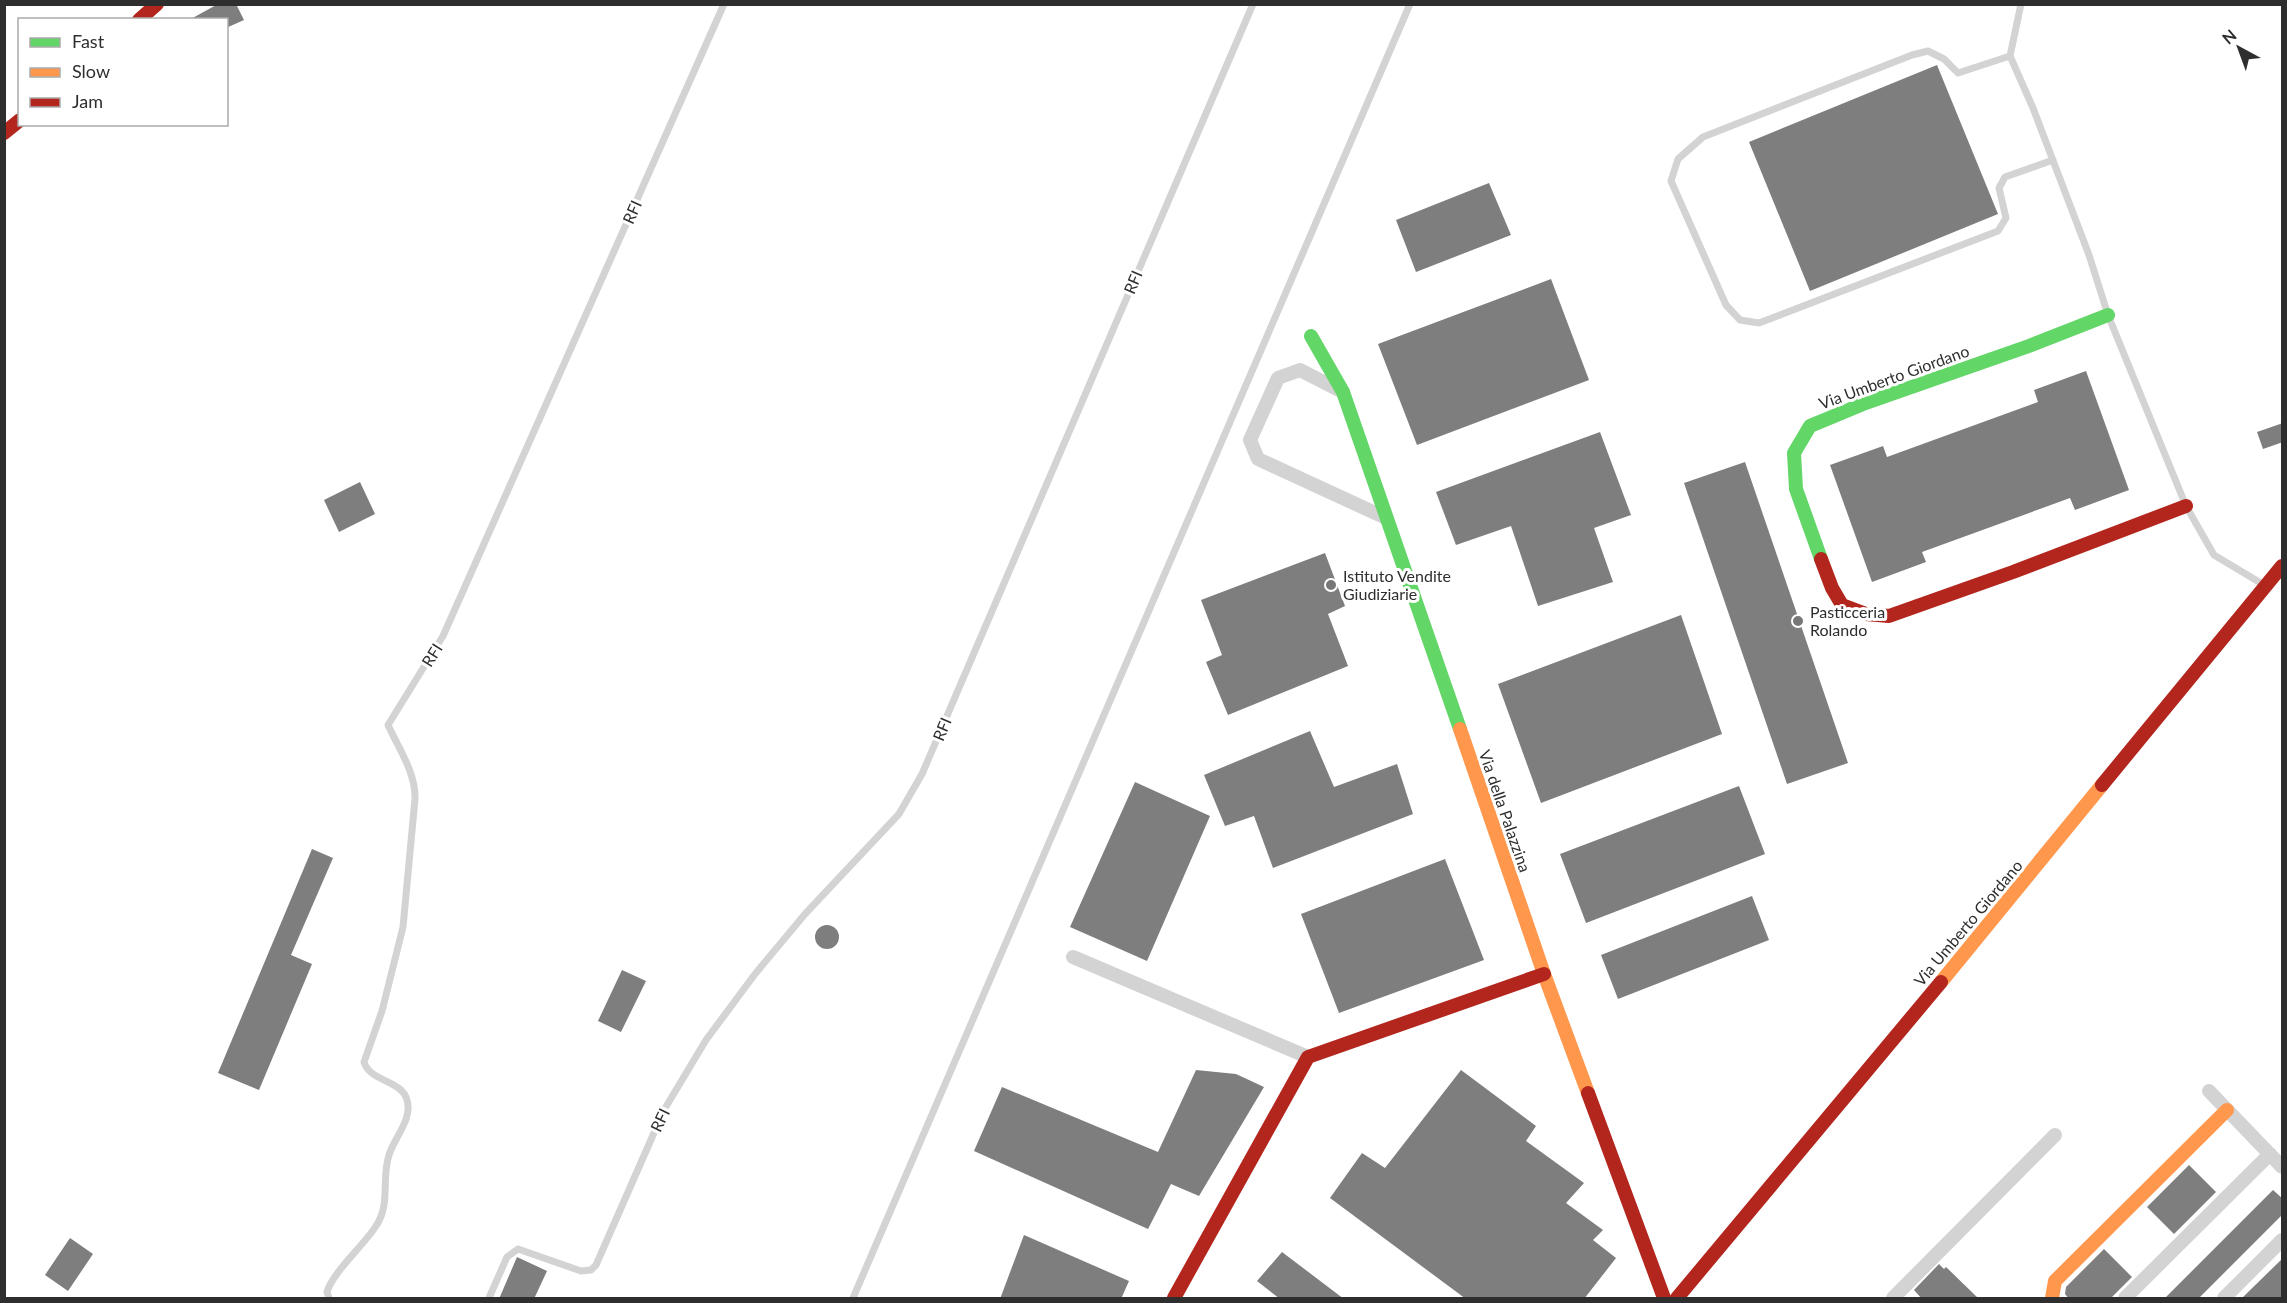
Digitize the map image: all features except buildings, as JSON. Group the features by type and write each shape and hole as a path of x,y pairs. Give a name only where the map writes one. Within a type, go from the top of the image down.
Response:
{"street":[{"path":"141,18 157,4"},
{"path":"4,133 18,122"},
{"name":"Via Umberto Giordano","path":"2108,315 2029,346 1863,404 1810,426 1794,453 1796,489 1832,588 1842,605 1866,614 1889,616 2013,572 2186,506"},
{"name":"Via della Palazzina","path":"1311,336 1342,392 1544,974 1664,1299"},
{"path":"1342,392 1300,370 1278,378 1250,440 1258,459 1386,518"},
{"name":"Via Umberto Giordano","path":"1677,1299 2283,566"},
{"path":"1073,957 1308,1057"},
{"path":"1174,1299 1308,1057 1544,974"},
{"path":"2209,1091 2283,1167"},
{"path":"2052,1299 2055,1281 2227,1110"},
{"path":"1893,1299 2055,1136"},
{"path":"2125,1299 2270,1154"},
{"path":"2224,1299 2283,1240"}],"lane":[{"name":"RFI","path":"329,1299 327,1292 331,1281 381,1218 384,1209 389,1154 404,1124 408,1108 408,1101 402,1092 370,1072 364,1062 382,1011 403,927 415,799 410,772 388,725 443,636 724,4"},
{"name":"RFI","path":"489,1299 507,1257 518,1249 581,1271 591,1270 596,1265 664,1110 705,1040 748,983 798,923 880,834 911,796 1253,4"},
{"path":"853,1299 1410,4"},
{"path":"2021,4 2010,56 2053,159 2089,255 2108,315 2186,506 2214,555 2266,587"},
{"path":"2010,56 1958,73 1944,59 1928,51 1912,56 1703,137 1678,159 1671,181 1726,305 1740,320 1759,323 1998,231 2006,218 1999,188 2006,177 2053,159"}],"traffic: fast":[{"path":"1821,559 1796,489 1794,453 1810,426 1863,404 2029,346 2108,315"},
{"path":"1311,336 1343,392 1460,729"}],"traffic: slow":[{"path":"1460,729 1544,974 1588,1093"},
{"path":"1941,982 2102,785"},
{"path":"2052,1298 2055,1281 2227,1110"}],"traffic: jam":[{"path":"141,18 157,4"},
{"path":"4,133 18,122"},
{"path":"1821,559 1832,588 1842,605 1866,614 1889,616 2013,572 2186,506"},
{"path":"2102,785 2282,566"},
{"path":"1174,1298 1308,1057 1544,974"},
{"path":"1677,1298 1941,982"},
{"path":"1588,1093 1664,1298"}],"place":[{"name":"Istituto Vendite Giudiziarie","path":"1331,585"},
{"name":"Pasticceria Rolando","path":"1798,621"}]}
